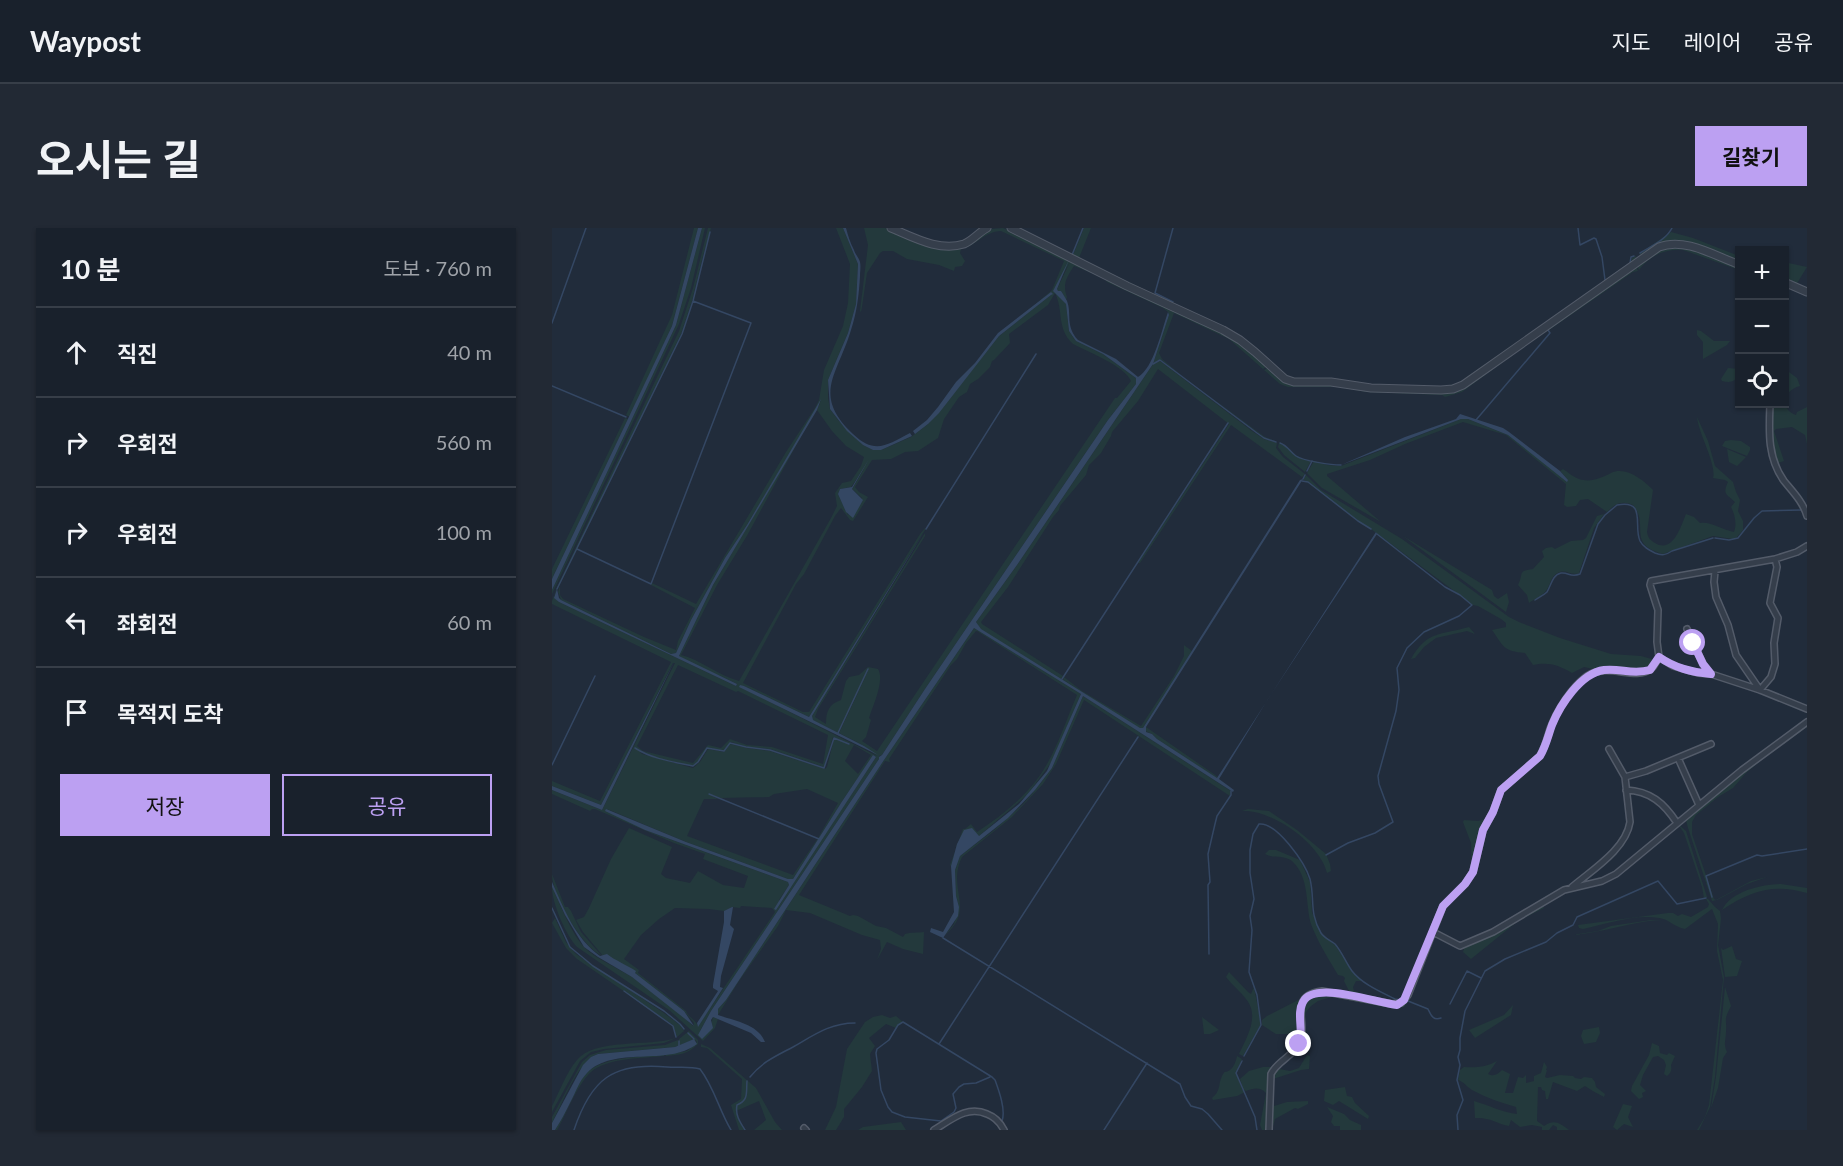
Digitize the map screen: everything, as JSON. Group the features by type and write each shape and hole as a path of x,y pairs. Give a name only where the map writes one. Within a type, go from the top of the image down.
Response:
{"street":[{"path":"891,228 917,241 949,245 962,244 987,228"},
{"path":"1011,228 1223,330 1248,346 1285,380 1331,382 1371,388 1441,390 1463,385 1666,244 1686,244 1735,263"},
{"path":"1789,285 1807,292"},
{"path":"1770,408 1769,445 1772,458 1777,470 1802,504 1807,516"},
{"path":"1269,1130 1271,1074 1299,1044 1300,1010 1304,999 1315,992 1332,992 1392,1004 1401,1003 1407,995 1443,906 1465,884 1473,872 1483,830 1501,790 1540,756 1553,722 1569,695 1583,680 1595,672 1650,670 1659,657 1658,610 1650,585 1651,581 1775,559 1807,546"},
{"path":"1760,690 1771,678 1775,664 1774,643 1778,618 1772,610 1770,597 1777,567 1775,559"},
{"path":"1715,571 1716,597 1728,625 1736,655 1760,690"},
{"path":"1687,629 1703,664 1711,674"},
{"path":"1659,657 1672,666 1711,674 1807,709"},
{"path":"1433,932 1460,946 1493,932 1564,890 1602,881 1616,874 1756,759 1807,722"},
{"path":"1625,777 1711,744"},
{"path":"1571,888 1620,846 1630,822 1625,777 1609,748"},
{"path":"1678,758 1700,805"},
{"path":"1626,790 1637,790 1654,797 1663,804 1677,823"},
{"path":"934,1130 964,1112 975,1111 990,1115 1004,1130"}],"green space":[{"path":"694,228 698,228 672,326 630,417 626,415 672,315"},
{"path":"702,228 705,228 691,288 679,324 552,594 676,325"},
{"path":"708,228 711,228 681,334 554,596 559,602 736,686 737,684 679,656 713,585 806,427 748,534 717,585 681,655 739,681 831,518 837,506 835,493 842,483 851,481 861,466 864,457 846,446 817,410 821,400 725,558 676,653 671,654 561,600 558,592 560,586 560,595 563,599 676,650 678,641 695,608 651,585 652,583 696,604 786,452 815,408 819,400 824,370 843,326 848,303 850,264 836,228 843,228 858,264 856,304 848,333 828,380 828,398 830,409 838,420 863,445 873,450 881,450 911,437 928,424 999,336 1052,294 1051,292 1030,309 1052,290 1064,261 1001,231 990,233 961,249 960,253 965,261 962,266 955,267 954,271 939,265 907,259 893,251 883,251 867,273 861,312 868,245 864,228 885,228 903,237 952,247 992,229 1003,228 1238,341 1266,367 1263,369 1229,339 1174,313 1159,353 1162,359 1182,376 1160,359 1154,364 1160,361 1252,431 1264,439 1277,443 1276,448 1283,457 1305,474 1302,477 1231,425 1138,563 1229,424 1158,369 1138,401 1112,432 1101,453 1089,465 1086,475 1060,506 1008,587 981,622 1063,676 1061,679 980,629 976,622 1153,364 1169,315 1163,308 1107,282 1104,278 1074,266 1066,281 1066,300 1061,291 1057,289 1070,262 1054,290 1066,304 1069,331 1076,341 1103,354 1136,378 1136,384 1108,420 882,755 879,756 711,1011 700,1031 711,1025 713,1017 718,1019 715,1028 703,1041 669,1010 577,947 560,919 552,887 571,927 585,948 648,988 693,1026 694,1023 684,1011 635,971 603,956 576,920 584,917 611,859 629,828 672,847 661,874 666,878 690,883 698,871 723,885 744,888 748,876 703,859 705,854 674,843 595,809 590,811 552,794 552,790 602,810 675,663 601,805 552,786 552,781 600,801 671,662 552,604 552,601 557,587 679,331 693,288","holes":["1055,293 1064,332 1073,344 1122,370 1131,381 1115,398 877,751 862,741 866,737 879,686 878,669 868,667 859,675 849,677 841,700 829,709 826,724 815,717 925,533 812,716 812,720 838,733 869,669 839,733 864,746 877,756 740,687 744,686 809,717 925,528 809,712 803,712 743,683 835,516 841,508 853,521 868,497 855,487 872,460 891,459 905,452 918,451 938,438 944,419 959,397 967,392 970,384 990,367 992,361 1010,343 1009,334 1048,305","864,469 852,489 862,498 848,515 838,494 840,489 851,487","678,665 738,691 828,735 823,764 772,747 747,745 730,739 721,748 708,745 693,763 643,751 637,746","833,737 851,744 834,739 825,769 770,751 747,748 730,744 724,752 708,749 700,762 693,768 642,754 636,748 657,758 692,766 696,765 707,748 724,751 731,742 747,747 770,749 824,767","854,745 871,755 858,774 845,761","873,756 876,757 780,904 779,900 789,885 788,882 645,830 607,809 686,842 793,879 841,803","807,789 838,803 793,875 687,836 704,799 718,799 708,794 721,798 769,797 774,794","732,907 772,908 775,912 698,1026 686,1011 624,959 641,935 675,908 724,911"]},
{"path":"1013,228 1018,228 1073,255 1084,228 1091,228 1079,258 1216,324 1248,342 1292,378 1333,379 1369,384 1442,387 1458,383 1631,264 1632,258 1636,256 1636,262 1463,383 1441,389 1370,386 1329,380 1291,380 1281,375 1248,345 1224,330"},
{"path":"1671,232 1735,254 1735,263 1676,242 1643,257 1639,254"},
{"path":"1666,247 1685,247 1735,266 1735,269 1683,250 1670,250 1658,254 1639,270 1637,265"},
{"path":"1789,263 1807,267 1796,285 1789,282"},
{"path":"1636,266 1638,271 1633,272 1548,329 1462,392 1445,397 1442,395 1366,392 1339,387 1288,387 1280,384 1264,370 1268,368 1284,380 1451,391"},
{"path":"1697,330 1714,341 1730,341 1703,359 1703,342 1697,335"},
{"path":"1728,368 1735,369 1735,380 1727,382 1721,379"},
{"path":"1789,372 1797,378 1800,386 1790,391"},
{"path":"1197,387 1265,437 1278,442 1265,438"},
{"path":"1807,407 1807,444 1805,435 1792,427 1776,429 1774,431 1784,461 1775,464 1771,444 1772,408 1787,408 1796,415 1797,412"},
{"path":"1697,417 1708,441 1715,466 1733,482 1740,500 1738,511 1743,521 1743,530 1733,539 1713,536 1663,554 1645,545 1640,533 1638,512 1633,505 1618,504 1607,512 1588,499 1580,500 1576,506 1567,507 1564,505 1566,484 1506,435 1463,422 1370,460 1327,474 1381,522 1322,488 1307,473 1314,461 1341,466 1461,419 1468,419 1508,435 1568,480 1560,471 1563,469 1583,480 1596,479 1617,471 1639,478 1653,490 1648,536 1655,543 1667,545 1679,531 1686,514 1694,517 1700,523 1708,523 1734,532 1735,529 1734,513 1731,507 1735,502 1725,492 1728,482 1713,478 1714,472"},
{"path":"625,418 628,419 552,579 552,569"},
{"path":"1725,441 1741,441 1750,447 1747,456 1722,446"},
{"path":"1279,443 1300,458 1311,461 1305,472 1284,455 1278,447"},
{"path":"1727,449 1746,457 1737,466 1729,462"},
{"path":"1306,475 1321,490 1402,539 1509,617 1560,638 1611,654 1641,656 1655,660 1652,666 1646,670 1635,671 1598,670 1584,667 1572,673 1553,665 1533,665 1525,653 1512,651 1505,647 1492,630 1506,627 1506,623 1473,605 1358,521 1303,479"},
{"path":"1604,514 1594,528 1579,573 1557,573 1545,592 1529,603 1527,595 1518,585 1522,573 1533,569 1544,557 1542,551 1546,548 1555,549 1571,541 1586,538 1597,516"},
{"path":"1403,536 1492,590 1498,599 1507,593 1509,602 1506,612"},
{"path":"1469,627 1475,634 1467,631 1436,638 1415,658 1411,659 1429,638"},
{"path":"974,628 1081,694 1051,763 1027,795 979,836 958,844 963,829 971,824 977,832 1025,794 1041,775 1077,695 977,631 951,665 889,759 890,762 885,761 799,895 850,916 858,916 903,937 907,933 924,932 923,954 887,942 877,960 881,949 880,940 862,935 810,913 786,910 778,926 718,1015 718,1009"},
{"path":"1184,645 1192,651 1143,728 1140,729 1063,680 1064,677 1082,691 1141,726 1174,676 1184,656"},
{"path":"1083,696 1231,791 1230,796 1084,700 1056,764 1043,784 1012,817 962,857 957,879 960,908 958,917 954,926 944,936 954,924 959,907 956,896 955,870 960,856 1023,804 1052,768"},
{"path":"1807,724 1807,727 1746,773 1733,788 1696,815 1692,822 1692,834 1714,899 1751,881 1767,877 1747,884 1717,900 1712,901 1688,828 1687,817 1743,771"},
{"path":"1146,727 1218,777 1216,778 1145,731"},
{"path":"1248,809 1269,811 1297,830 1326,854 1331,871 1327,873 1315,850 1293,830 1267,816 1242,811"},
{"path":"1489,818 1472,870 1471,843 1463,822 1464,820 1478,821"},
{"path":"1678,824 1686,831 1707,897 1704,898 1684,833"},
{"path":"1269,850 1276,850 1300,860 1310,882 1312,912 1321,933 1336,946 1353,973 1362,981 1356,981 1354,991 1384,1001 1351,995 1344,981 1345,978 1338,975 1313,930 1302,875 1289,859 1265,854"},
{"path":"552,874 565,907 568,907 581,932 602,956 594,951 577,932 557,895"},
{"path":"1781,884 1807,888 1807,893 1783,889 1762,891 1742,898 1722,910 1726,903 1740,893 1765,885"},
{"path":"1706,899 1720,911 1718,945 1724,977 1710,1107 1697,1130 1709,1105 1723,980 1717,951 1718,924 1712,909 1685,929 1663,919 1650,917 1621,920 1583,929 1578,925 1668,913 1691,917 1708,907"},
{"path":"1542,905 1544,908 1518,921 1471,959 1463,952 1465,946"},
{"path":"555,918 566,942 576,954 664,1013 684,1031 677,1037 673,1025 577,959 566,948 552,923"},
{"path":"1651,920 1662,920 1640,922 1594,932 1572,935 1598,931 1611,926"},
{"path":"1732,946 1736,959 1742,961 1737,976 1725,977 1721,948 1723,950"},
{"path":"1229,972 1251,994 1254,987 1261,1024 1243,1056 1239,1054 1251,1026 1252,1012 1246,999 1226,977"},
{"path":"1725,987 1731,1006 1726,1019 1727,1052 1723,1058 1718,1088 1711,1108 1716,1077"},
{"path":"1324,992 1392,1006 1408,1002 1404,1007 1395,1009 1332,997 1318,1001 1311,1006 1306,1012 1303,1026 1303,1004 1309,997"},
{"path":"1306,996 1302,1000 1300,1034 1276,1034 1262,1025 1262,1020 1267,1016"},
{"path":"1513,1005 1511,1015 1475,1038 1469,1030 1504,1015"},
{"path":"882,1015 890,1018 896,1016 903,1022 896,1028 886,1024 869,1038 875,1046 870,1054 872,1071 844,1109 844,1117 836,1130 825,1130 836,1107 847,1049 865,1022"},
{"path":"1202,1017 1219,1030 1204,1034"},
{"path":"1599,1027 1600,1033 1596,1042 1584,1044 1581,1036 1583,1030"},
{"path":"689,1031 698,1040 698,1044 691,1050 683,1053 666,1056 665,1054 687,1051 697,1042 688,1033 693,1040 675,1047 598,1054 590,1058 577,1074 552,1123 552,1117 582,1062 590,1055 606,1050 665,1045 678,1040 679,1044 679,1039"},
{"path":"676,1038 664,1043 591,1052 580,1061 552,1112 552,1106 570,1071 585,1053 609,1046"},
{"path":"1652,1043 1659,1046 1660,1053 1675,1056 1671,1071 1667,1076 1664,1074 1666,1065 1664,1060 1658,1056 1653,1057 1640,1085 1646,1091 1639,1099 1631,1091 1632,1086 1649,1055"},
{"path":"701,1044 710,1048 756,1088 782,1130 754,1130 766,1120 759,1101 736,1111 744,1130 739,1130 731,1105 741,1099 742,1079 707,1048 701,1047"},
{"path":"664,1055 615,1061 598,1067 581,1084 568,1108 580,1082 591,1069 610,1061"},
{"path":"1307,1055 1310,1056 1309,1069 1273,1079 1274,1106 1287,1102 1308,1101 1308,1104 1275,1119 1272,1130 1270,1130 1273,1071 1289,1058 1279,1069 1290,1071 1299,1068"},
{"path":"1237,1056 1242,1059 1236,1073 1245,1092 1237,1096 1213,1100 1222,1076 1233,1067"},
{"path":"1497,1061 1488,1074 1496,1075 1502,1070 1510,1074 1505,1093 1513,1093 1518,1077 1523,1078 1526,1075 1526,1083 1534,1081 1534,1076 1541,1073 1544,1062 1547,1067 1545,1077 1560,1075 1581,1079 1592,1078 1596,1087 1605,1094 1604,1097 1585,1086 1577,1091 1553,1082 1548,1099 1546,1099 1545,1091 1538,1087 1537,1121 1544,1126 1557,1123 1569,1130 1557,1130 1557,1127 1553,1125 1549,1130 1542,1130 1542,1127 1532,1125 1520,1127 1511,1120 1509,1126 1489,1119 1475,1118 1474,1101 1517,1114 1516,1107 1479,1094 1458,1080 1460,1070 1464,1067 1481,1067"},
{"path":"1263,1067 1275,1067 1272,1070 1268,1130 1262,1130 1260,1125 1266,1093 1257,1089 1246,1091 1240,1079 1249,1071"},
{"path":"1345,1087 1347,1096 1352,1097 1369,1116 1368,1119 1339,1101 1333,1105 1324,1101 1325,1090"},
{"path":"1623,1104 1632,1106 1628,1117 1633,1127 1624,1124 1617,1130 1613,1127"},
{"path":"1327,1107 1361,1125 1361,1130 1340,1130 1340,1126 1334,1126 1331,1122 1333,1116"},
{"path":"901,1122 906,1130 858,1130 863,1127"}],"water":[{"path":"698,228 702,228 676,325 552,590 552,579 672,326"},
{"path":"843,228 846,228 851,245 860,262 860,283 853,323 831,384 830,396 840,420 853,434 868,444 881,446 910,433 912,436 881,450 873,450 863,445 847,431 830,409 828,380 848,333 856,304 858,264"},
{"path":"1069,260 1057,289 1067,301 1070,325 1074,335 1078,340 1116,359 1138,377 1153,357 1168,312 1169,315 1153,364 976,622 981,629 1143,728 1300,480 1303,479 1146,727 1146,732 1217,778 1267,701 1219,779 1234,790 1233,792 1083,696 1052,768 1008,818 960,856 955,870 958,916 943,938 930,932 931,928 943,932 954,912 951,866 957,844 964,830 972,828 979,836 1019,804 1047,771 1081,694 974,628 718,1009 718,1015 752,1027 765,1042 761,1042 751,1033 713,1017 711,1020 713,1028 702,1039 698,1035 711,1011 879,757 1108,420 1136,384 1136,378 1103,354 1076,341 1069,331 1066,304 1053,291"},
{"path":"1051,292 1053,294 999,336 939,413 915,434 913,431 927,420 998,333"},
{"path":"821,399 817,410 713,585 679,656 737,684 736,686 554,598 557,589 561,600 671,654 676,653 725,558"},
{"path":"1460,414 1503,428 1560,471 1568,480 1567,482 1508,435 1468,419 1461,419 1341,465 1405,437 1456,419"},
{"path":"869,459 852,489 863,500 853,518 846,512 838,494 840,489 852,487"},
{"path":"926,529 812,716 813,720 878,755 739,687 744,686 809,717"},
{"path":"1376,532 1377,534 1271,695"},
{"path":"674,662 602,810 552,790 552,786 601,805"},
{"path":"873,755 876,757 776,910 774,909 789,885 788,882 645,830 605,811 606,809 686,842 793,879"},
{"path":"552,882 571,922 591,949 600,956 607,954 636,971 635,973 684,1011 694,1026 632,977 584,947 565,915 552,887"},
{"path":"733,907 730,925 734,929 721,976 720,987 723,988 698,1027 697,1023 718,991 713,988 713,985 724,911"},
{"path":"694,1039 697,1044 685,1051 611,1060 598,1065 582,1079 555,1130 552,1130 552,1123 583,1065 591,1057 598,1054 675,1047"}],"waterway":[{"path":"552,323 586,228"},
{"path":"1072,255 1083,228"},
{"path":"1173,228 1155,293 1173,302"},
{"path":"1578,228 1580,245 1596,239 1602,257 1605,280"},
{"path":"1640,253 1662,239 1672,228"},
{"path":"557,589 682,334 693,301 710,232"},
{"path":"1548,322 1630,263 1631,257 1634,256"},
{"path":"577,549 651,584 751,323 693,301"},
{"path":"1476,420 1550,333 1548,330"},
{"path":"926,529 1036,354"},
{"path":"1153,364 1160,360 1264,438 1276,442"},
{"path":"552,386 626,417"},
{"path":"1062,679 1228,423"},
{"path":"1280,443 1300,458 1341,465"},
{"path":"1307,471 1312,461"},
{"path":"1303,479 1305,475"},
{"path":"1302,481 1308,482 1371,529"},
{"path":"1535,600 1547,592 1558,574 1580,574 1598,524 1617,505 1626,504 1636,510 1640,541 1646,548 1657,554 1666,554 1713,538"},
{"path":"1715,538 1729,540 1738,538 1762,511 1802,510"},
{"path":"1326,855 1348,843 1375,833 1393,822 1378,776 1396,711 1399,690 1397,668 1407,648 1424,632 1459,616 1472,605 1377,534"},
{"path":"838,733 868,669"},
{"path":"552,765 595,676"},
{"path":"939,1044 1138,737"},
{"path":"635,748 656,757 693,766 707,748 724,751 730,743 770,750 824,768 834,738 849,744"},
{"path":"1209,954 1208,854 1217,816 1231,795 1231,791"},
{"path":"709,794 819,839"},
{"path":"1244,1056 1261,1025 1257,995 1249,972 1252,930 1250,916 1254,899 1250,873 1250,850 1253,834 1259,824 1266,825 1282,836 1302,863 1310,879 1315,919 1322,935 1335,944 1352,971 1361,980 1384,994 1401,1000"},
{"path":"1712,897 1706,876 1757,855 1807,849"},
{"path":"1458,1130 1457,1115 1463,1100 1457,1080 1460,1065 1458,1057 1460,1038 1465,1011 1485,971 1505,959 1546,942 1573,925 1577,917 1658,881 1677,904 1706,898"},
{"path":"552,908 570,947 593,966 664,1011 684,1029"},
{"path":"943,938 1180,1084 1191,1106 1202,1109 1222,1130"},
{"path":"1450,1004 1467,971 1481,978"},
{"path":"624,991 673,1026 676,1037"},
{"path":"1408,1001 1428,1009 1434,1018 1441,1018"},
{"path":"990,1077 959,1087 953,1094 956,1108 954,1112 941,1121 905,1117 892,1112 888,1107 881,1090 876,1053 877,1049 889,1040 898,1025 903,1022 992,1077 1001,1100 1002,1121"},
{"path":"750,1077 759,1067 815,1034 830,1027 855,1023"},
{"path":"688,1033 694,1039"},
{"path":"679,1041 679,1046"},
{"path":"1242,1061 1236,1073 1255,1117 1257,1130"},
{"path":"1104,1130 1147,1063"},
{"path":"574,1130 588,1098 597,1086 618,1071 648,1066 700,1069 731,1130"},
{"path":"745,1130 738,1118 737,1105 745,1098 747,1081"}],"route":[{"path":"1299,1044 1302,1029 1300,1010 1304,999 1315,992 1332,992 1397,1005 1404,1000 1443,906 1465,884 1473,872 1480,838 1501,790 1540,756 1563,703 1583,680 1603,670 1631,673 1650,670 1659,657 1672,666 1684,670 1711,674 1703,664 1693,643"}]}
